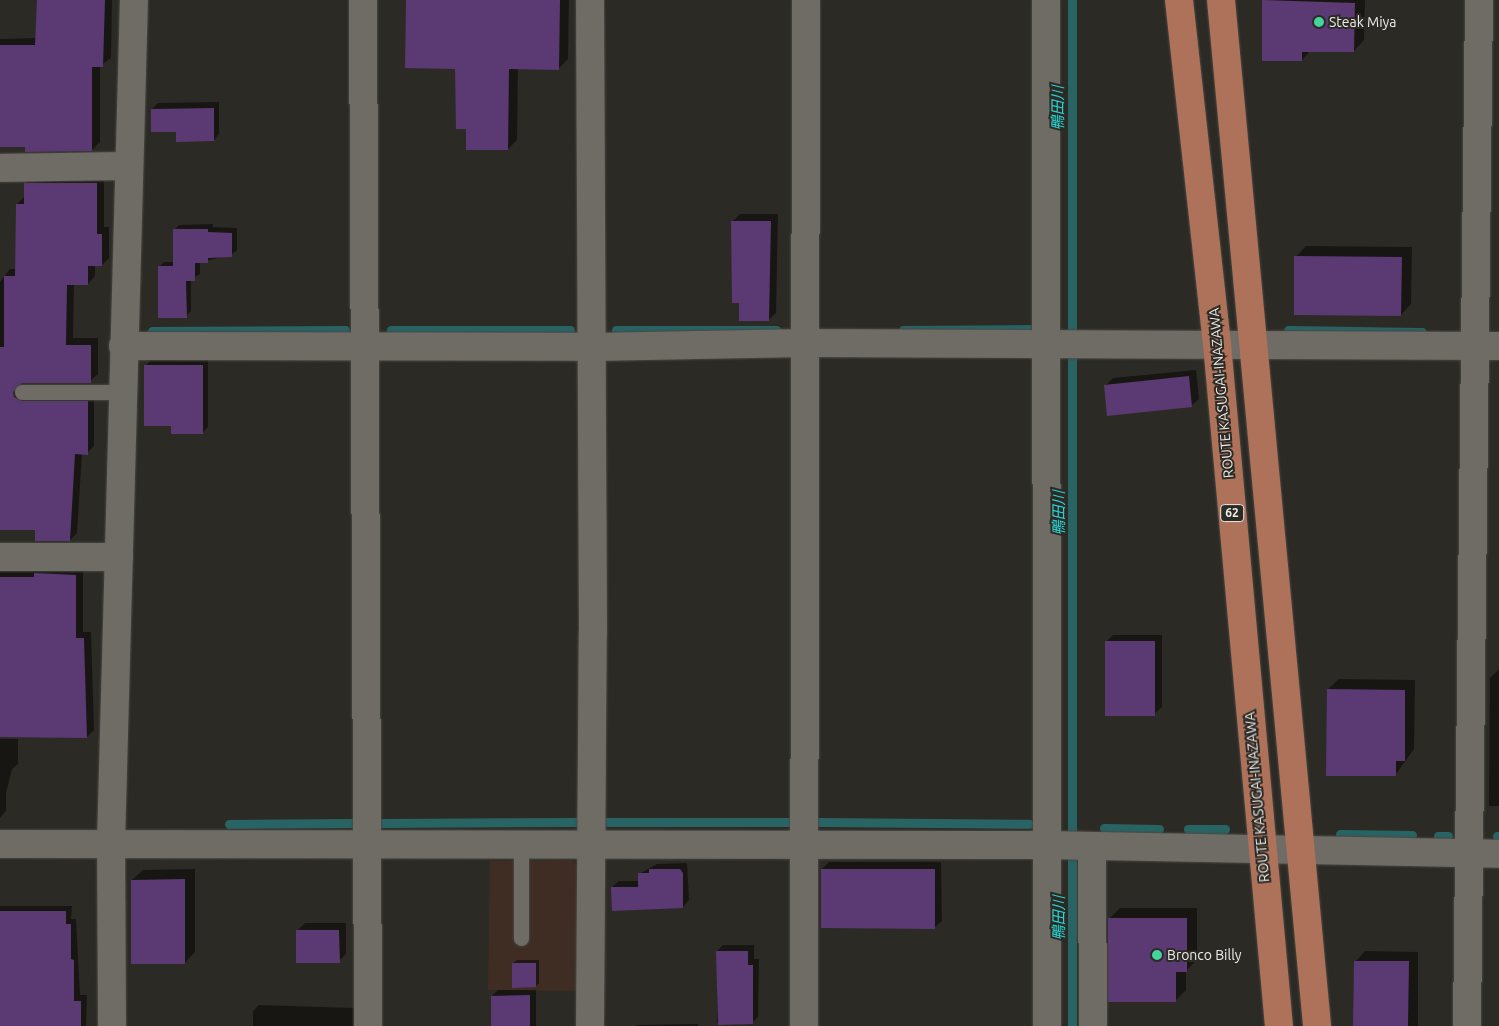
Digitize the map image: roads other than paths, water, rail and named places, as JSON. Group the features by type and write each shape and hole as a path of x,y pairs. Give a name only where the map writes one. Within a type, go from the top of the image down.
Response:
{"main road":[{"name":"ROUTE KASUGAI-INAZAWA","path":"1179,0 1218,344 1261,850 1279,1026"},
{"path":"1221,0 1317,1026"}],"street":[{"path":"112,1026 111,843 123,346 134,0"},
{"path":"363,0 363,348 368,1026"},
{"path":"590,0 592,347 590,1026"},
{"path":"804,1026 806,0"},
{"path":"1046,0 1063,343 1072,845 1093,1026"},
{"path":"1467,1026 1469,853 1487,346 1479,0"},
{"path":"0,168 128,166"},
{"path":"123,346 592,347 805,343 1253,343 1487,346"},
{"path":"0,557 119,557"},
{"path":"0,844 368,842 1072,845 1499,854"},
{"path":"1047,1026 1072,845"}],"lane":[{"path":"22,392 122,392"},
{"path":"521,843 521,938"}],"waterway":[{"name":"鴨田川","path":"1072,0 1072,1026"},
{"path":"903,330 1038,329"},
{"path":"152,331 345,330"},
{"path":"391,330 570,330"},
{"path":"616,330 776,330"},
{"path":"1288,330 1422,332"},
{"path":"382,823 579,822"},
{"path":"606,822 791,822"},
{"path":"819,822 1029,824"},
{"path":"229,824 354,823"},
{"path":"1104,828 1159,829"},
{"path":"1188,829 1225,829"},
{"path":"1340,834 1412,835"},
{"path":"1438,836 1448,836"}],"place":[{"name":"Steak Miya","path":"1319,22"},
{"name":"Bronco Billy","path":"1157,955"}]}
